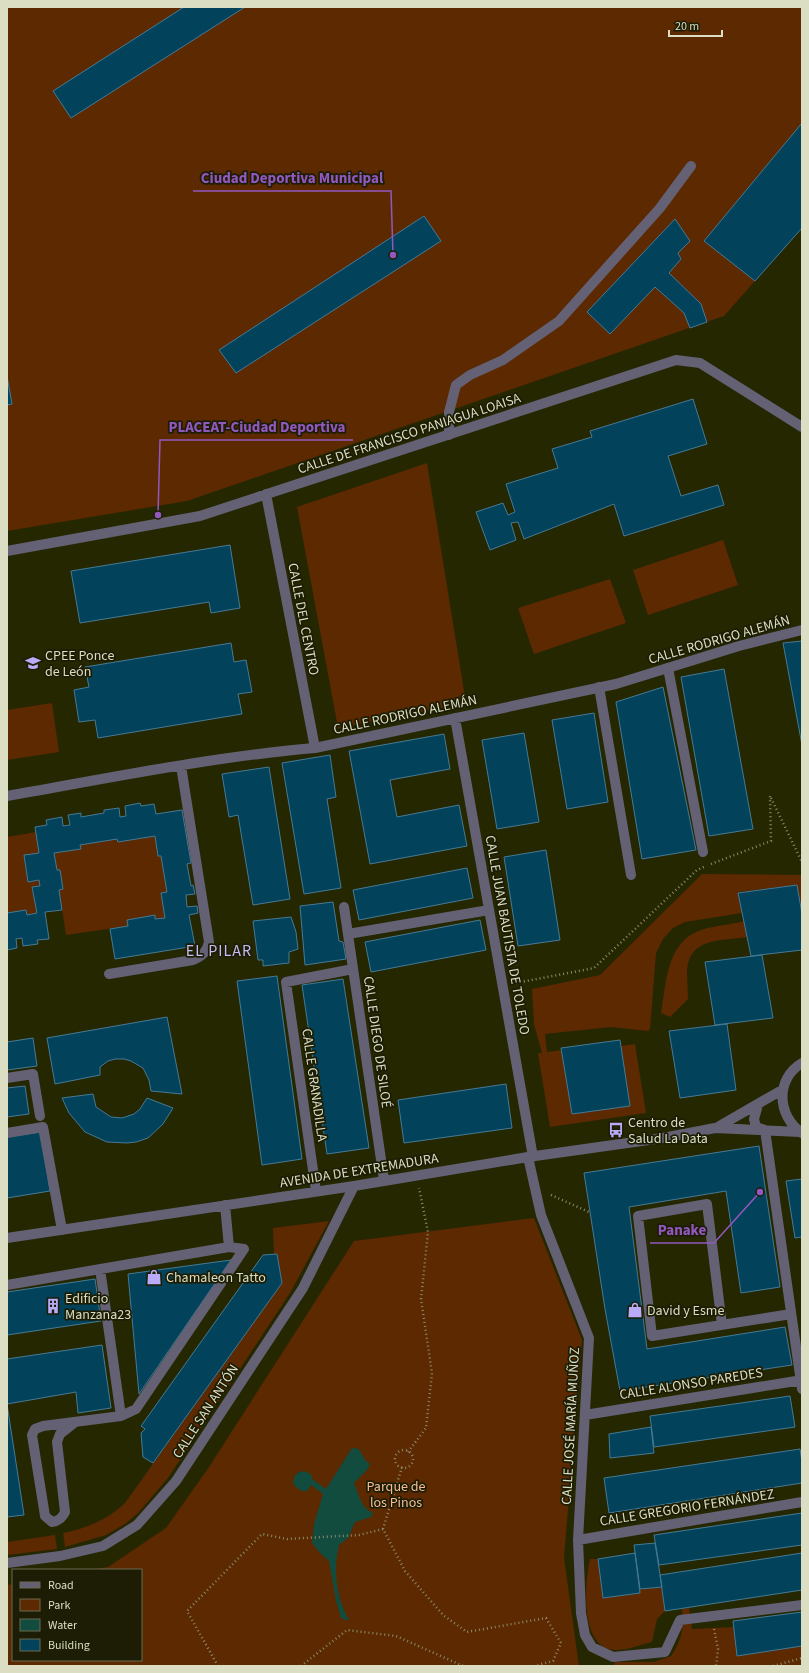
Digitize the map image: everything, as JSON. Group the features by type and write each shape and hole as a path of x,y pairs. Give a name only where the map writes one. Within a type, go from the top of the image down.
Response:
{"street":[{"path":"449,435 449,412 456,385 470,375 503,360 559,321 660,208 691,166"},
{"name":"CALLE DE FRANCISCO PANIAGUA LOAISA","path":"7,551 200,516 676,360 700,363 802,427"},
{"name":"CALLE DEL CENTRO","path":"266,494 315,748"},
{"name":"CALLE RODRIGO ALEMÁN","path":"7,796 181,766 274,752 315,748 616,684 802,630"},
{"path":"668,668 703,852"},
{"path":"599,687 631,875"},
{"name":"CALLE JUAN BAUTISTA DE TOLEDO","path":"455,718 530,1157"},
{"path":"109,974 193,960 204,954 207,948 209,942 181,766"},
{"name":"CALLE DIEGO DE SILOÉ","path":"344,907 384,1180"},
{"path":"348,934 489,910"},
{"name":"CALLE GRANADILLA","path":"316,1191 286,982 353,969"},
{"path":"801,1133 791,1124 785,1114 782,1103 782,1090 792,1071 802,1063"},
{"path":"7,1078 33,1074 40,1116"},
{"path":"715,1128 758,1105 782,1090"},
{"path":"758,1105 754,1119 756,1127 765,1130"},
{"path":"7,1133 43,1127 62,1230"},
{"path":"715,1128 801,1133"},
{"name":"AVENIDA DE EXTREMADURA","path":"7,1238 354,1186 530,1157 663,1138 715,1128"},
{"path":"765,1130 802,1383"},
{"name":"CALLE JOSÉ MARÍA MUÑOZ","path":"530,1157 534,1187 541,1215 589,1338 578,1540 582,1613 585,1635 592,1647 613,1656 665,1652 680,1620 715,1614"},
{"name":"CALLE SAN ANTÓN","path":"7,1563 60,1556 103,1546 137,1525 176,1481 303,1288 354,1186"},
{"path":"722,1325 707,1204 638,1216 652,1336 722,1325 791,1314"},
{"path":"225,1205 229,1247"},
{"path":"7,1285 229,1247 244,1249 136,1409 121,1416 43,1426 35,1429 32,1435 45,1516 52,1522 57,1522 63,1517 65,1512 57,1442 60,1434 74,1423"},
{"path":"100,1270 121,1416"},
{"name":"CALLE ALONSO PAREDES","path":"585,1415 802,1383"},
{"name":"CALLE GREGORIO FERNÁNDEZ","path":"578,1540 802,1502"},
{"path":"715,1614 802,1605"}],"path":[{"path":"502,986 594,968 697,870 771,840 770,796 802,862"},
{"path":"408,1452 426,1428 432,1373 421,1299 428,1232 416,1175"},
{"path":"534,1187 588,1212"},
{"path":"403,1450 412,1456 412,1462 408,1466 402,1467 395,1461 396,1455 403,1450"},
{"path":"402,1467 383,1529 405,1571 443,1614 467,1632 546,1618 561,1643 553,1661 534,1666"},
{"path":"218,1666 187,1611 262,1534 286,1539 359,1535 383,1529"},
{"path":"715,1614 714,1628 718,1649 716,1666"},
{"path":"301,1666 347,1630 396,1636 463,1666"},
{"path":"773,1666 802,1658"}],"green space":[{"path":"7,7 802,7 802,228 724,316 187,501 7,531"},
{"path":"427,463 466,703 338,728 297,507"},
{"path":"723,540 738,585 648,615 633,570"},
{"path":"610,579 626,623 534,654 518,608"},
{"path":"52,703 59,752 7,760 7,710"},
{"path":"36,832 39,853 24,856 28,882 39,880 40,886 32,888 37,913 27,915 26,910 7,913 7,837"},
{"path":"155,836 158,856 161,856 167,892 165,918 155,919 154,915 127,920 128,926 66,935 59,890 63,889 60,870 57,870 54,853 81,849 80,845 117,839 118,842"},
{"path":"702,874 802,875 802,910 797,885 738,892 742,913 685,922 673,928 663,939 656,953 650,1029 648,1031 611,1027 545,1034 547,1052 562,1050 572,1113 630,1106 621,1046 635,1044 646,1113 550,1127 538,1053 542,1053 534,1024 532,989 600,975"},
{"path":"744,921 747,937 708,943 700,946 694,952 689,960 687,971 688,999 670,1017 661,1013 669,967 673,956 686,938 707,928"},
{"name":"Parque de los Pinos","path":"534,1218 582,1340 564,1558 579,1666 7,1666 7,1585 12,1584 12,1661 142,1661 142,1569 96,1569 108,1567 166,1528 209,1467 354,1241"},
{"path":"329,1221 290,1293 168,1478 138,1513 125,1524 106,1535 65,1547 63,1533 80,1529 104,1519 125,1503 282,1283 277,1254 274,1254 273,1228"},
{"path":"55,1535 57,1549 7,1555 7,1542"},
{"path":"590,1559 598,1559 603,1598 640,1593 640,1589 662,1587 665,1611 657,1619 652,1642 619,1650 608,1649 599,1643 593,1634 587,1609 586,1595"},
{"path":"689,1608 692,1629 734,1627 737,1656 802,1646 802,1666 613,1666 615,1662 654,1662 671,1656 680,1638 682,1609"}],"water":[{"path":"352,1448 359,1449 365,1460 370,1464 367,1470 354,1483 365,1508 373,1513 371,1517 355,1522 348,1538 339,1545 336,1574 341,1602 349,1620 345,1620 341,1618 336,1601 329,1561 312,1543 314,1524 323,1494 311,1485 307,1491 300,1490 293,1482 295,1475 299,1472 306,1472 312,1476 312,1479 326,1489"}],"building":[{"path":"184,7 245,7 71,118 53,91"},
{"path":"802,123 802,228 755,281 704,241"},
{"path":"424,216 441,241 236,373 219,350"},
{"path":"675,219 690,241 678,253 681,259 669,273 701,304 707,322 690,328 684,313 655,287 610,334 587,312"},
{"path":"7,376 12,404 7,405"},
{"path":"693,399 707,444 668,456 681,496 718,485 724,505 624,536 614,504 524,539 518,522 511,523 516,540 490,550 476,512 503,503 508,515 515,512 506,484 558,468 552,449 592,437 590,431"},
{"path":"230,545 240,608 211,613 209,602 80,623 71,571"},
{"path":"802,641 802,745 783,643"},
{"path":"231,643 234,662 246,660 252,692 238,694 242,714 98,738 95,720 79,722 74,690 89,687 85,667"},
{"path":"724,669 753,829 709,836 681,677"},
{"path":"663,687 696,850 642,859 616,702"},
{"path":"594,713 608,802 567,809 552,720"},
{"path":"524,733 539,822 497,829 482,740"},
{"path":"444,734 450,769 390,780 397,817 459,805 467,846 370,864 349,751"},
{"path":"330,755 336,797 327,799 341,888 304,894 282,763"},
{"path":"269,767 290,899 253,905 238,815 229,817 222,774"},
{"path":"140,803 141,806 154,804 156,814 182,810 191,863 187,864 191,886 193,885 195,894 186,895 187,907 197,906 198,913 189,915 195,946 115,959 110,929 128,926 127,920 155,915 155,919 165,918 161,893 167,892 161,856 158,856 155,836 118,842 117,839 80,845 81,849 54,853 57,870 60,870 63,889 59,890 62,910 45,912 49,939 37,940 38,944 23,946 22,938 16,939 17,948 7,950 7,913 26,910 27,915 37,913 32,887 40,886 39,880 28,882 24,855 39,853 35,827 47,825 46,820 62,817 63,826 70,825 68,815 81,813 81,817 104,813 104,810 119,808 120,817 126,816 125,806"},
{"path":"546,850 560,940 518,946 504,857"},
{"path":"467,868 473,898 359,920 353,890"},
{"path":"797,885 802,914 802,950 751,956 738,893"},
{"path":"333,902 339,941 343,942 346,959 305,965 300,906"},
{"path":"291,917 296,932 298,949 289,952 289,963 263,966 263,960 258,960 253,921"},
{"path":"480,920 486,950 371,972 365,942"},
{"path":"762,955 773,1018 715,1025 705,962"},
{"path":"277,976 302,1159 262,1165 237,981"},
{"path":"343,979 369,1148 327,1154 302,985"},
{"path":"167,1017 182,1094 151,1091 149,1080 143,1068 124,1059 108,1061 100,1067 100,1075 55,1084 47,1038"},
{"path":"727,1024 736,1090 680,1098 669,1031"},
{"path":"33,1038 37,1066 7,1070 7,1042"},
{"path":"620,1040 630,1106 572,1114 561,1048"},
{"path":"506,1084 512,1128 404,1143 398,1100"},
{"path":"25,1086 29,1114 7,1117 7,1088"},
{"path":"93,1094 96,1107 111,1117 122,1118 134,1114 140,1109 147,1098 173,1108 163,1124 148,1138 127,1143 107,1142 85,1132 69,1113 62,1098"},
{"path":"41,1132 50,1191 7,1198 7,1137"},
{"path":"759,1146 780,1287 741,1293 726,1191 629,1207 647,1349 785,1327 792,1365 620,1391 605,1309 584,1173"},
{"path":"802,1179 802,1237 795,1238 786,1181"},
{"path":"277,1254 282,1283 153,1463 143,1457 141,1433 145,1429 141,1426 263,1255"},
{"path":"231,1260 139,1394 128,1274"},
{"name":"Edificio Manzana23","path":"95,1279 101,1321 7,1335 7,1292"},
{"path":"102,1345 111,1408 78,1413 76,1392 7,1404 7,1359"},
{"path":"790,1396 795,1427 654,1447 650,1416"},
{"path":"7,1404 24,1515 7,1517"},
{"path":"651,1427 654,1453 610,1458 609,1434"},
{"path":"800,1449 802,1462 802,1483 609,1513 604,1478"},
{"path":"802,1513 802,1545 659,1565 654,1535"},
{"path":"655,1543 662,1587 640,1589 634,1545"},
{"path":"635,1553 640,1593 603,1598 598,1559"},
{"path":"802,1553 802,1590 665,1611 660,1575"},
{"path":"802,1612 802,1646 737,1656 733,1621"}],"place":[{"name":"Ciudad Deportiva Municipal","path":"393,255"},
{"name":"PLACEAT-Ciudad Deportiva","path":"158,515"},
{"name":"CPEE Ponce de León","path":"33,663"},
{"name":"Centro de Salud La Data","path":"616,1130"},
{"name":"Panake","path":"760,1192"},
{"name":"Chamaleon Tatto","path":"154,1277"},
{"name":"Edificio Manzana23","path":"53,1306"},
{"name":"David y Esme","path":"635,1310"}],"district":[{"name":"EL PILAR","path":"219,950"}]}
